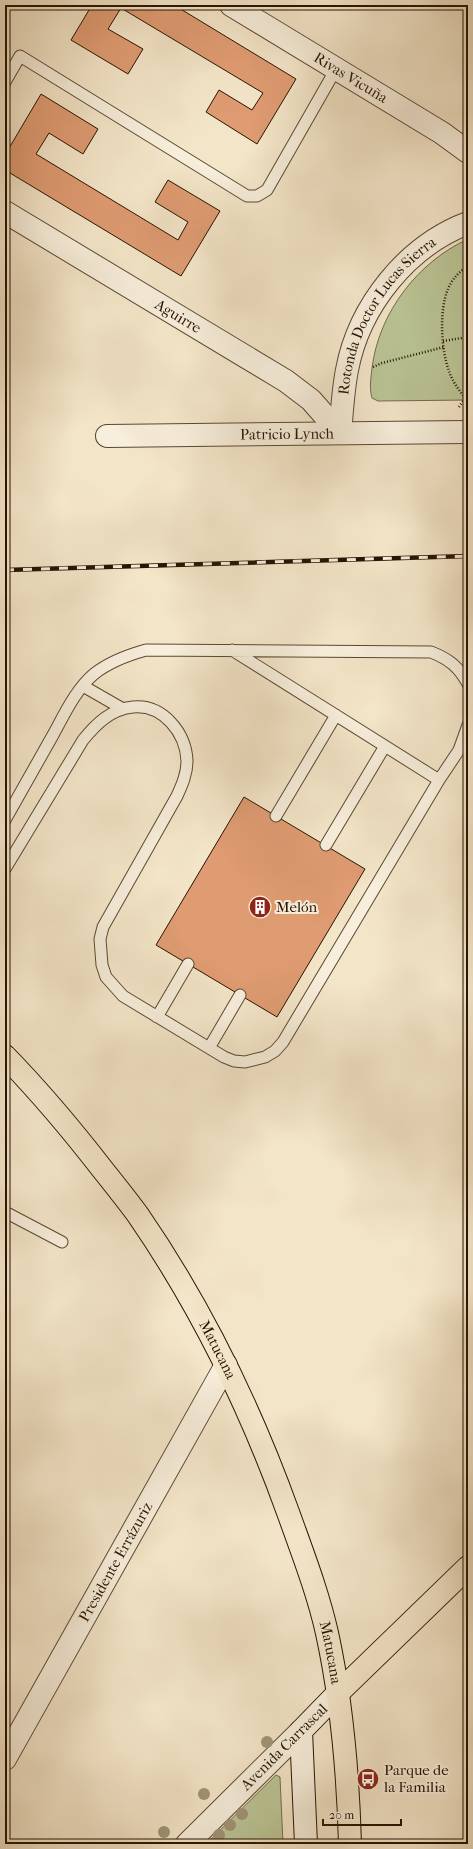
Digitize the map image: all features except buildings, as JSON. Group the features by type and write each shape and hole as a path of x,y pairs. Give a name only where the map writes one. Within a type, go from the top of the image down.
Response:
{"main road":[{"name":"Matucana","path":"5,1056 59,1115 137,1213 173,1268 226,1365 277,1484 314,1586 327,1632 338,1693 345,1745 350,1844"},
{"name":"Avenida Carrascal","path":"338,1693 468,1567"}],"street":[{"name":"Rivas Vicuña","path":"231,5 442,133 468,152"},
{"name":"Aguirre","path":"5,212 286,381 311,400 340,433"},
{"name":"Rotonda Doctor Lucas Sierra","path":"340,433 346,381 353,346 361,325 382,290 395,274 428,245 447,233 468,223"},
{"name":"Patricio Lynch","path":"107,436 468,432"},
{"name":"Presidente Errázuriz","path":"8,1748 226,1365"},
{"name":"Avenida Carrascal","path":"187,1844 338,1693"},
{"path":"301,1730 306,1844"}],"lane":[{"path":"5,82 20,56 247,196 257,196 267,190 336,69"},
{"path":"5,820 67,710 83,686 93,675 108,664 146,650 431,652 444,656 454,664 463,673 468,684"},
{"path":"232,650 439,780"},
{"path":"83,686 122,709"},
{"path":"5,869 83,740 102,719 122,709 142,707 152,709 167,718 180,735 187,761 182,785 103,927 99,953 102,965 106,977 123,996 224,1057 244,1062 265,1057 275,1051 283,1042 439,780 459,750 468,725"},
{"path":"276,816 336,715"},
{"path":"326,846 384,746"},
{"path":"157,1017 188,964"},
{"path":"209,1048 240,995"},
{"path":"5,1212 62,1242"}],"path":[{"path":"465,398 449,373 443,341 443,313 448,288 454,278 468,266"},
{"path":"443,341 468,337"},
{"path":"346,381 382,363 444,347"}],"green space":[{"path":"468,239 468,400 378,401 372,398 371,379 376,347 383,327 392,309 417,275 450,249"},
{"path":"276,1775 280,1777 283,1844 206,1844"}],"railway":[{"path":"5,570 468,556"}],"place":[{"name":"Melón","path":"260,907"},
{"name":"Parque de la Familia","path":"368,1779"}]}
